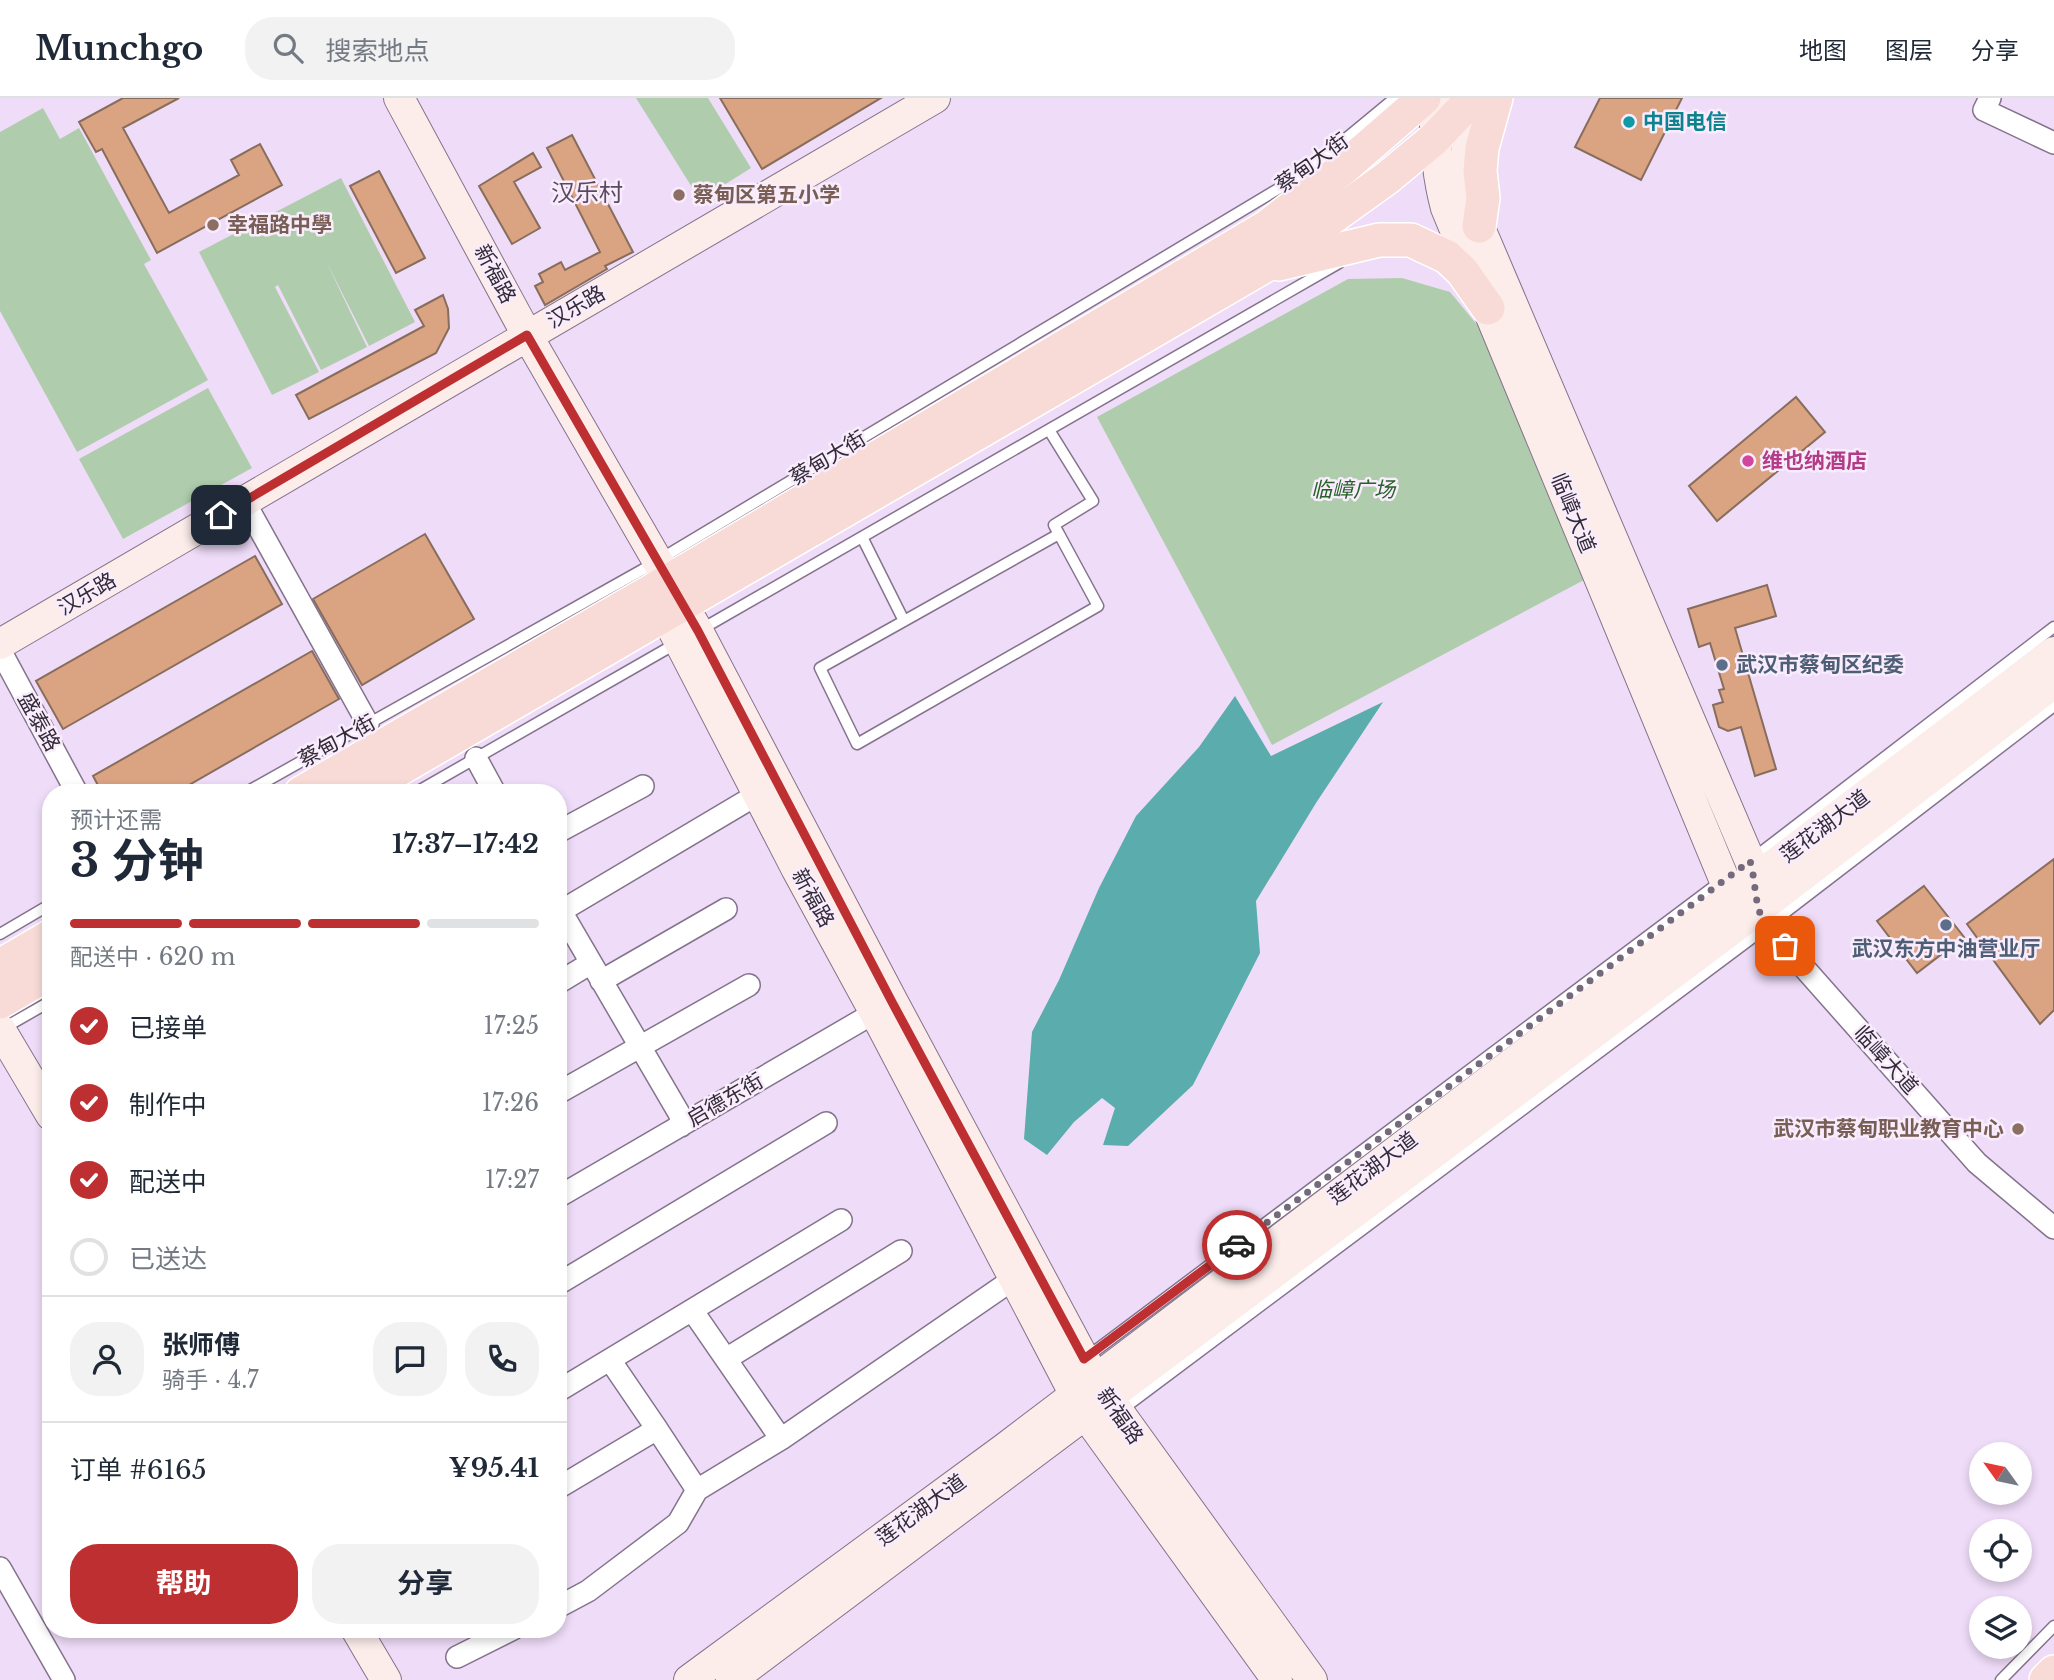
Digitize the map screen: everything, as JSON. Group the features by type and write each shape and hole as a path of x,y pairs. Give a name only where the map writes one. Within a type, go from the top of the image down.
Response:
{"main road":[{"path":"1374,143 1397,98"},
{"name":"蔡甸大街","path":"372,784 1265,228 1374,143 1424,98"},
{"path":"1479,226 1483,198 1480,171 1482,148 1496,98"},
{"name":"蔡甸大街","path":"317,784 668,599 1263,267 1387,178 1434,139 1459,100"},
{"path":"1263,267 1379,240 1411,240 1447,257 1462,271 1488,308"},
{"path":"0,966 42,941"},
{"path":"0,1002 42,977"},
{"path":"2046,1680 2054,1672"}],"street":[{"name":"新福路","path":"377,98 521,339 668,599 884,1007 1094,1392 1277,1680"},
{"name":"新福路","path":"399,98 521,339"},
{"name":"汉乐路","path":"0,644 935,98"},
{"path":"1990,98 1984,110 2054,143"},
{"name":"临嶂大道","path":"1459,100 1468,183 1479,226 1746,886"},
{"name":"临嶂大道","path":"1434,139 1439,182 1446,208 1746,886 1977,1163 2054,1228"},
{"path":"244,501 368,724"},
{"name":"新福路","path":"668,599 758,794 884,1007 1015,1279 1094,1392 1312,1680"},
{"name":"盛泰路","path":"0,650 72,784"},
{"name":"莲花湖大道","path":"732,1680 1094,1392 1746,886 2054,652"},
{"name":"莲花湖大道","path":"1746,886 2054,683"},
{"path":"476,758 490,784"},
{"path":"567,827 643,786"},
{"path":"567,905 758,794"},
{"path":"567,980 596,972 726,909"},
{"path":"567,921 680,1115 681,1126"},
{"path":"567,1088 749,985"},
{"name":"启德东街","path":"567,1192 884,1007"},
{"path":"0,1030 42,1100"},
{"path":"567,1279 825,1124"},
{"path":"567,1386 841,1220"},
{"path":"726,1359 901,1251"},
{"path":"567,1602 589,1591 678,1523 697,1490 781,1439 1015,1279"},
{"path":"692,1310 781,1439"},
{"path":"610,1360 697,1490"},
{"name":"莲花湖大道","path":"689,1680 1094,1392"},
{"path":"567,1483 657,1429"},
{"path":"0,1568 64,1680"},
{"path":"361,1638 386,1680"},
{"path":"457,1657 495,1638"}],"lane":[{"name":"蔡甸大街","path":"431,784 476,758 668,599 1303,174 1397,98"},
{"path":"1482,148 1509,98"},
{"name":"蔡甸大街","path":"261,784 368,724 668,599 862,537 1379,240"},
{"path":"1049,430 1093,501 1054,525 1059,534 1098,606 857,744 820,668 1059,534"},
{"path":"862,537 904,621"},
{"name":"莲花湖大道","path":"1094,1392 1746,886 2054,627"},
{"name":"莲花湖大道","path":"1746,886 2054,706"},
{"path":"0,934 42,909"},
{"path":"0,1030 42,1006"},
{"path":"2001,1680 2054,1626"}],"green space":[{"path":"636,98 708,98 751,168 700,200"},
{"path":"43,108 60,139 79,128 151,260 144,264 208,380 77,452 0,311 0,132"},
{"path":"341,178 415,322 369,346 326,261 367,347 321,370 278,285 275,287 319,372 272,395 199,252"},
{"name":"临嶂广场","path":"1402,278 1450,292 1493,344 1584,580 1272,745 1097,417 1348,279"},
{"path":"208,388 252,468 123,539 79,459"}],"shaded area":[{"path":"1235,696 1271,756 1383,702 1316,803 1256,901 1260,953 1193,1085 1128,1146 1103,1145 1115,1108 1102,1098 1074,1122 1047,1155 1024,1139 1032,1032 1059,980 1099,888 1136,816 1199,747"}],"building":[{"path":"123,98 179,98 123,128 169,213 239,175 231,160 260,144 282,185 157,253 102,149 96,152 79,122"},
{"path":"720,98 881,98 762,169"},
{"name":"中国电信","path":"1600,98 1682,98 1641,180 1575,147"},
{"path":"572,135 633,252 605,266 607,269 545,305 535,286 543,282 539,274 561,262 565,270 600,252 547,148"},
{"path":"533,153 541,167 514,182 540,228 512,244 479,186"},
{"path":"379,171 425,258 396,273 350,186"},
{"path":"443,295 448,309 449,328 436,353 309,419 296,395 424,326 415,310"},
{"path":"1796,397 1825,432 1717,521 1689,486"},
{"path":"425,534 474,619 362,685 313,599"},
{"path":"255,556 282,604 63,729 36,681"},
{"path":"1767,585 1776,616 1735,628 1776,769 1755,776 1741,727 1728,731 1719,727 1713,705 1723,702 1719,690 1724,689 1710,643 1699,647 1688,609"},
{"path":"312,651 339,699 191,784 97,784 93,776"},
{"path":"2054,859 2054,1010 2040,1024 1967,924"},
{"path":"1924,886 1964,937 1917,973 1877,921"}],"way so far":[{"path":"1237,1245 1750,861 1758,910 1767,926 1785,946"}],"place":[{"name":"中国电信","path":"1629,122"},
{"name":"蔡甸区第五小学","path":"679,195"},
{"name":"幸福路中學","path":"213,225"},
{"name":"维也纳酒店","path":"1748,461"},
{"name":"武汉市蔡甸区纪委","path":"1722,665"},
{"name":"武汉东方中油营业厅","path":"1946,925"},
{"name":"武汉市蔡甸职业教育中心","path":"2018,1129"}],"district":[{"name":"汉乐村","path":"587,193"}],"route":[{"path":"221,515 527,335 659,559 1084,1359 1237,1245"}]}
